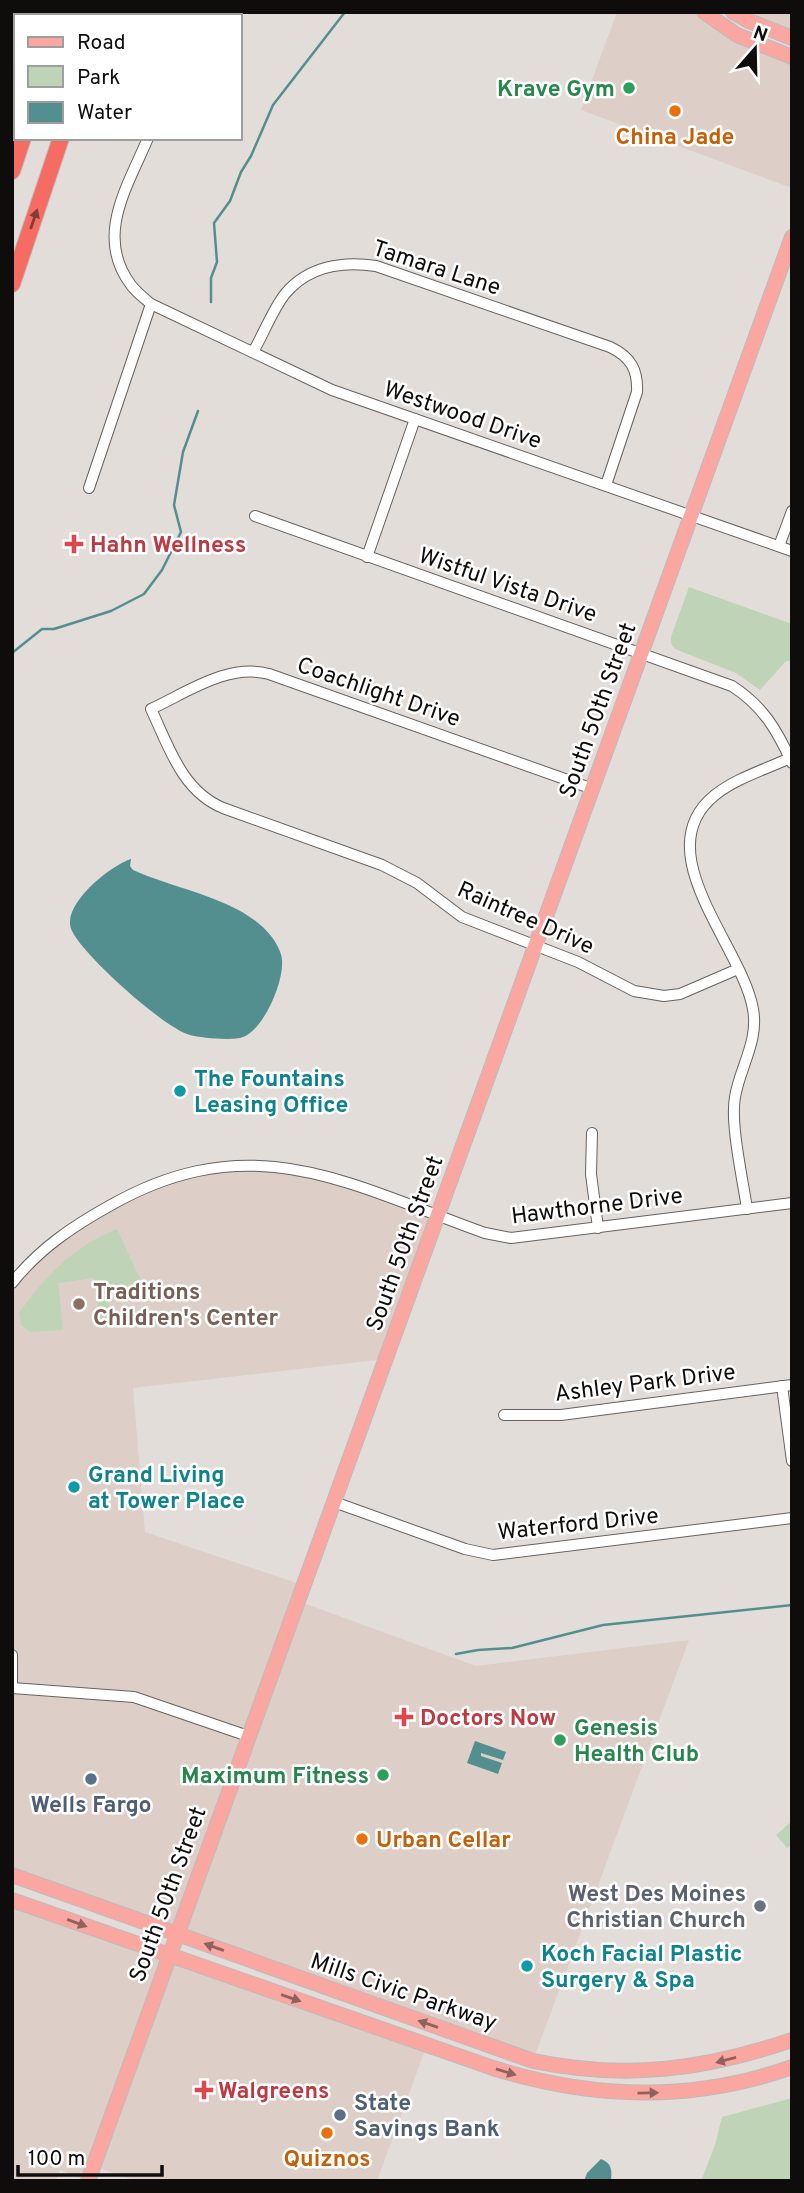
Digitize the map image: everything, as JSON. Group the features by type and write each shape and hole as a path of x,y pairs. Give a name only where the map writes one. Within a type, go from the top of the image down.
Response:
{"highway":[{"path":"12,171 22,140"},
{"path":"12,284 60,140"}],"main road":[{"path":"704,12 737,35 792,57"},
{"path":"733,12 792,38"},
{"name":"South 50th Street","path":"88,2181 792,237"},
{"name":"Mills Civic Parkway","path":"12,1875 533,2061 565,2068 618,2071 682,2068 709,2064 792,2040"},
{"name":"Mills Civic Parkway","path":"12,1900 493,2068 555,2085 618,2093 681,2091 747,2080 792,2067"}],"street":[{"name":"Westwood Drive","path":"147,140 114,223 120,265 134,288 150,304 332,390 792,551"},
{"name":"Tamara Lane","path":"253,352 285,294 304,278 330,266 358,263 376,266 610,347 623,353 633,364 638,378 637,392 606,485"},
{"path":"89,488 150,304"},
{"path":"368,557 415,419"},
{"path":"779,547 792,511"},
{"name":"Wistful Vista Drive","path":"255,516 717,679 746,695 768,717 791,760"},
{"name":"Coachlight Drive","path":"151,709 229,673 265,673 593,789"},
{"name":"Raintree Drive","path":"151,709 188,782 206,800 382,865 417,883 462,917 578,962 620,985 648,995 680,994 738,969"},
{"path":"747,1209 734,1110 755,1025 750,996 693,872 689,847 691,834 701,811 718,793 791,760"},
{"path":"592,1133 592,1174 598,1228"},
{"name":"Hawthorne Drive","path":"12,1283 52,1242 130,1194 200,1169 243,1164 315,1172 485,1233 511,1238 792,1203"},
{"path":"787,1385 792,1461"},
{"name":"Ashley Park Drive","path":"504,1415 561,1415 787,1385"},
{"name":"Waterford Drive","path":"334,1502 465,1549 493,1555 792,1518"},
{"path":"12,1655 12,1688 134,1697 248,1736"}],"shaded area":[{"path":"617,12 694,12 733,40 792,62 792,188 581,110"},
{"path":"744,12 792,12 792,32"},
{"path":"291,1167 438,1216 386,1359 133,1388 145,1532 303,1585 298,1601 476,1666 689,1640 533,2061 12,1875 12,1283 71,1228 200,1169"},
{"path":"12,1900 427,2045 377,2181 136,2181 93,2166 88,2181 60,2170 56,2181 12,2181"}],"green space":[{"path":"689,587 792,624 792,661 786,661 760,690 736,673 675,649 671,637"},
{"path":"117,1229 143,1285 107,1289 111,1323 100,1325 94,1278 58,1283 63,1330 30,1332 21,1325 19,1313 50,1274 74,1253"},
{"path":"792,1821 792,1844 787,1848 776,1835"},
{"path":"792,2098 792,2181 701,2181 722,2117"}],"water":[{"path":"131,859 130,866 133,870 207,896 243,912 273,938 282,957 280,980 265,1015 251,1032 243,1037 225,1039 195,1036 178,1030 126,990 79,942 72,931 70,921 73,910 100,878"},
{"path":"475,1741 506,1752 503,1760 481,1753 481,1756 502,1763 498,1774 467,1763"},
{"path":"601,2159 610,2168 611,2181 584,2181 587,2173"}],"waterway":[{"path":"211,302 211,278 217,262 214,223 230,201 273,105 345,12"},
{"path":"12,653 42,629 54,629 111,611 144,594 162,570 181,532 174,505 183,452 198,411"},
{"path":"456,1654 512,1648 603,1625 792,1605"}],"place":[{"name":"Krave Gym","path":"629,88"},
{"name":"China Jade","path":"675,111"},
{"name":"Hahn Wellness","path":"74,544"},
{"name":"The Fountains Leasing Office","path":"180,1091"},
{"name":"Traditions Children's Center","path":"79,1304"},
{"name":"Grand Living at Tower Place","path":"74,1487"},
{"name":"Doctors Now","path":"404,1717"},
{"name":"Genesis Health Club","path":"560,1740"},
{"name":"Maximum Fitness","path":"383,1775"},
{"name":"Wells Fargo","path":"91,1779"},
{"name":"Urban Cellar","path":"362,1839"},
{"name":"West Des Moines Christian Church","path":"760,1906"},
{"name":"Koch Facial Plastic Surgery & Spa","path":"527,1966"},
{"name":"Walgreens","path":"204,2090"},
{"name":"State Savings Bank","path":"340,2115"},
{"name":"Quiznos","path":"327,2133"}]}
